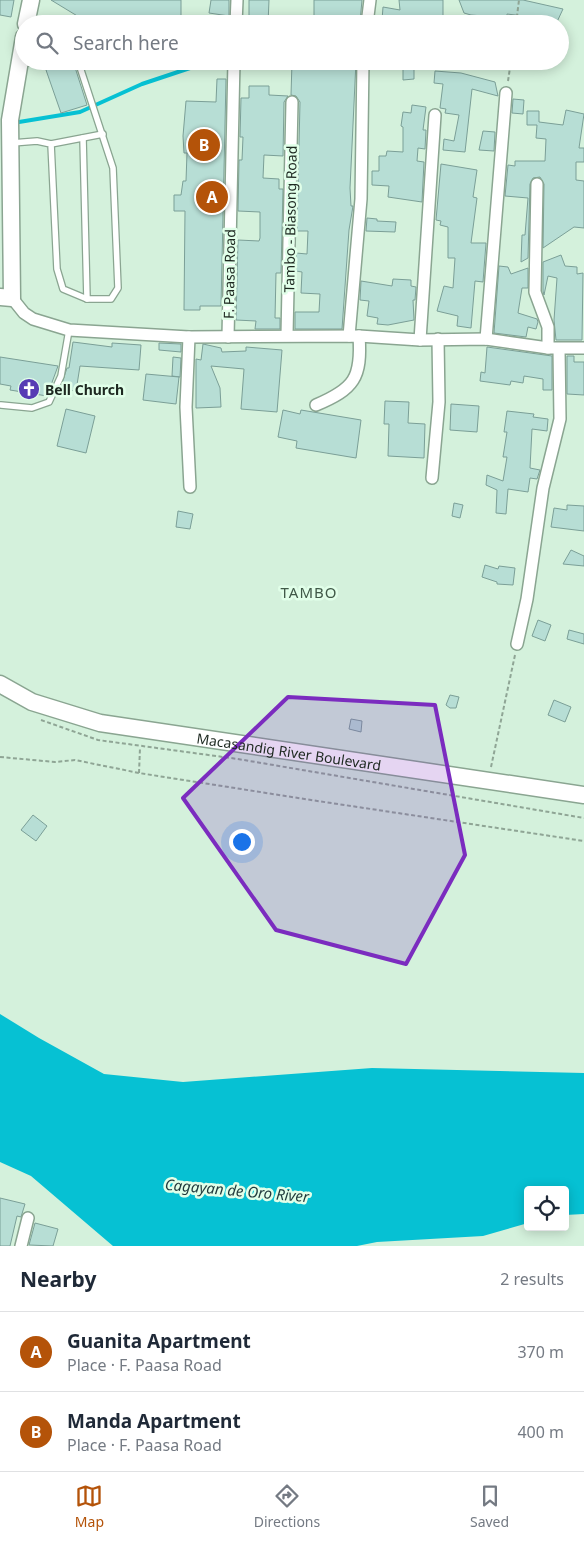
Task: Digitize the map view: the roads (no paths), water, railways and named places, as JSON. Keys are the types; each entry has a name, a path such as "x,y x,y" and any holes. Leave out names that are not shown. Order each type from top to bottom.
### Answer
{"street":[{"path":"28,15 31,0"},
{"path":"236,15 237,0"},
{"path":"368,15 370,0"},
{"path":"16,70 6,103 10,143 6,298 33,319 69,330 189,337 287,335 354,336 420,340 486,339 554,348 584,348"},
{"name":"F. Paasa Road","path":"228,337 234,70"},
{"path":"316,405 344,392 351,384 360,355 354,336 361,199 363,70"},
{"path":"486,339 506,93"},
{"name":"Tambo - Biasong Road","path":"287,335 292,102"},
{"path":"420,340 436,116"},
{"path":"517,644 527,599 543,488 560,419 554,348 535,290 537,184"},
{"path":"189,337 186,407 190,487"},
{"path":"432,478 439,402 438,339"},
{"name":"Macasandig River Boulevard","path":"0,684 32,702 100,723 584,795"},
{"path":"21,1246 28,1218"}],"lane":[{"path":"51,144 57,269 60,285 66,292 87,299 111,299 118,288 113,168 94,102 82,70"},
{"path":"10,143 37,141 51,144 103,134"},
{"path":"83,138 87,299"},
{"path":"1,405 32,408 49,402 61,376 69,330"}],"water":[{"name":"Cagayan de Oro River","path":"0,1014 104,1074 183,1082 372,1068 584,1073 584,1214 569,1215 569,1186 524,1186 524,1224 483,1236 377,1242 357,1246 113,1246 31,1176 0,1162"}],"waterway":[{"path":"19,122 80,112 142,84 184,70"}],"place":[{"name":"Manda Apartment","path":"204,145"},
{"name":"Guanita Apartment","path":"212,197"},
{"name":"Bell Church","path":"29,389"}],"district":[{"name":"TAMBO","path":"309,592"}]}
